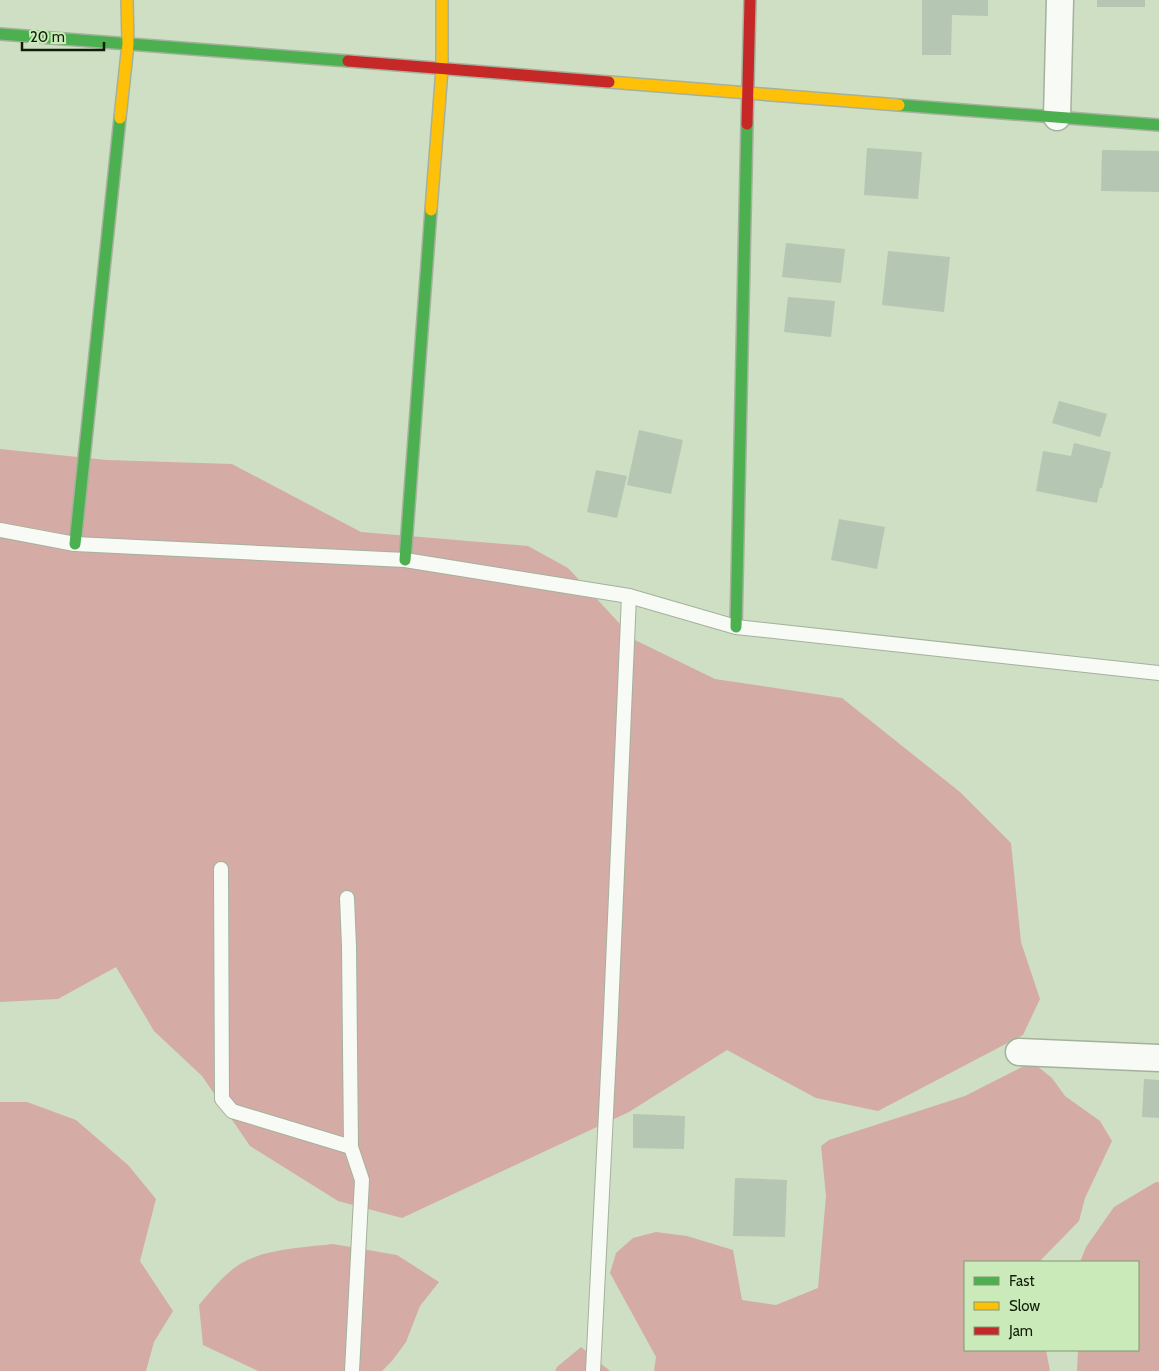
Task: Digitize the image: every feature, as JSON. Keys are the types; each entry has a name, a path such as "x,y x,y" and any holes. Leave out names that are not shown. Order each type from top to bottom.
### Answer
{"street":[{"path":"75,544 128,44 127,0"},
{"path":"405,560 442,69 442,0"},
{"path":"736,627 750,0"},
{"path":"1057,117 1060,0"},
{"path":"0,34 1159,125"},
{"path":"1020,1052 1159,1058"}],"lane":[{"path":"0,530 75,544 405,560 629,596 736,627 1159,673"},
{"path":"594,1371 629,596"},
{"path":"221,869 222,1099 232,1111 351,1147"},
{"path":"347,898 351,1147 362,1180 352,1371"}],"shaded area":[{"path":"0,449 107,460 232,464 361,532 528,546 568,568 635,640 715,679 842,698 960,792 1011,843 1021,942 1040,999 1023,1035 878,1111 816,1098 727,1050 629,1112 402,1218 338,1201 250,1146 202,1076 154,1031 116,967 58,999 0,1002"},
{"path":"1032,1062 1052,1078 1065,1096 1100,1121 1112,1141 1085,1198 1079,1221 1040,1261 964,1261 964,1351 1046,1351 1050,1371 654,1371 656,1357 610,1273 616,1253 633,1238 656,1232 687,1236 733,1250 742,1300 776,1305 818,1288 826,1196 821,1146 829,1140 965,1096"},
{"path":"0,1102 27,1102 76,1120 128,1165 156,1199 140,1261 173,1311 154,1342 146,1371 0,1371"},
{"path":"1159,1182 1159,1371 1077,1371 1078,1351 1139,1351 1139,1261 1080,1261 1086,1247 1114,1207"},
{"path":"333,1244 397,1255 439,1282 420,1306 406,1342 382,1371 258,1371 203,1345 199,1305 234,1268 249,1259 272,1252"},
{"path":"581,1347 610,1371 555,1371 557,1367"}],"building":[{"path":"922,0 988,0 988,16 952,15 951,55 922,55"},
{"path":"1097,0 1145,0 1145,7 1097,7"},
{"path":"867,148 922,152 918,199 864,195"},
{"path":"1102,150 1159,151 1159,192 1101,191"},
{"path":"786,243 845,249 841,283 782,277"},
{"path":"888,251 950,257 944,312 882,305"},
{"path":"788,297 835,301 831,337 784,332"},
{"path":"1059,401 1107,414 1100,437 1052,423"},
{"path":"639,430 683,440 671,494 627,485"},
{"path":"1074,443 1111,452 1097,503 1036,491 1043,451 1071,456"},
{"path":"596,470 627,476 617,518 587,512"},
{"path":"839,519 885,527 877,569 831,560"},
{"path":"1144,1079 1159,1080 1159,1118 1142,1117"},
{"path":"633,1114 685,1116 684,1149 633,1148"},
{"path":"735,1178 787,1180 785,1237 733,1236"}],"traffic: fast":[{"path":"0,34 348,61"},
{"path":"899,105 1159,125"},
{"path":"75,544 120,118"},
{"path":"736,627 747,124"},
{"path":"405,560 431,210"}],"traffic: slow":[{"path":"120,118 128,44 127,0"},
{"path":"431,210 442,69 442,0"},
{"path":"609,82 899,105"}],"traffic: jam":[{"path":"747,124 750,0"},
{"path":"348,61 609,82"}]}
